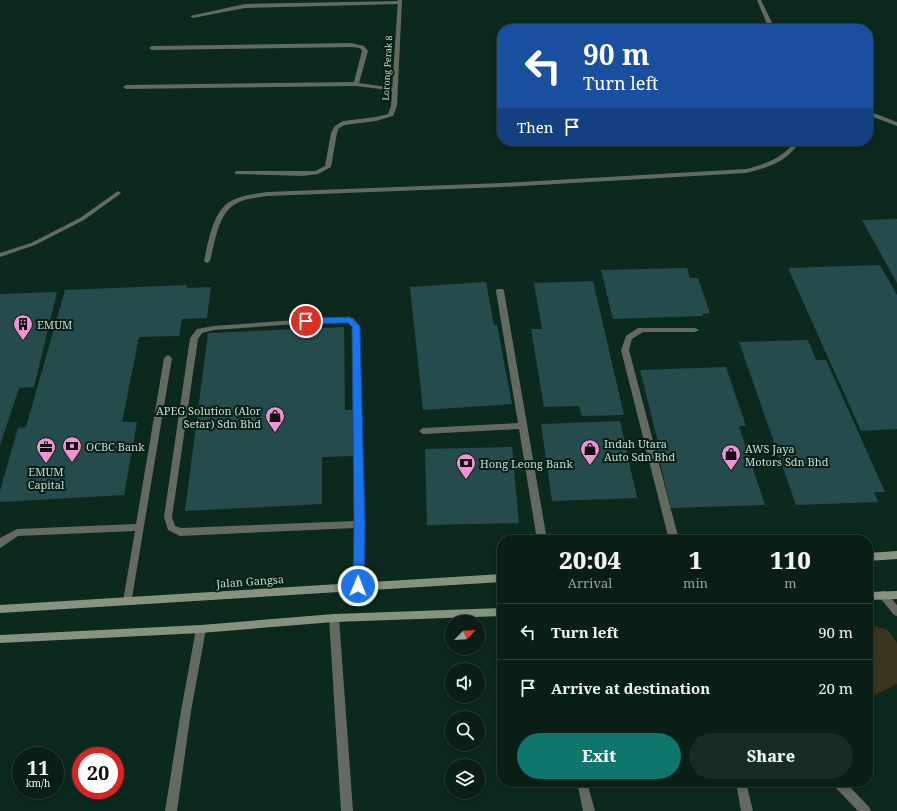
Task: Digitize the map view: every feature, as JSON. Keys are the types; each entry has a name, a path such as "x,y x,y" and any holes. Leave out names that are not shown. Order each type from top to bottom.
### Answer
{"main road":[{"path":"873,557 897,555"},
{"name":"Jalan Gangsa","path":"0,608 497,578"},
{"path":"873,596 897,595"},
{"path":"0,639 202,629 334,618 497,612"}],"street":[{"path":"759,0 770,24"},
{"path":"193,16 245,6 400,2"},
{"name":"Lorong Perak 8","path":"237,173 316,173 328,168 334,133 337,127 343,123 376,119 390,114 394,106 400,2"},
{"path":"152,48 351,44 362,47 364,51 356,84"},
{"path":"126,87 356,84 394,90"},
{"path":"873,115 897,124"},
{"path":"207,261 220,217 230,204 246,198 267,194 502,185 746,170 775,163 791,152 795,146"},
{"path":"0,255 33,244 82,219 118,193"},
{"path":"500,291 541,535"},
{"path":"358,586 360,524 356,326 350,320 337,319 214,328 200,331 194,338 168,517 171,528 180,532 360,524"},
{"path":"673,535 625,350 629,338 641,330 695,330"},
{"path":"128,601 168,358"},
{"path":"423,431 523,426"},
{"path":"0,544 17,533 140,527"},
{"path":"883,595 897,612"},
{"path":"334,618 347,811"},
{"path":"171,811 186,711 202,629"},
{"path":"583,787 590,811"},
{"path":"742,787 747,811"},
{"path":"843,787 865,811"}],"shaded area":[{"path":"873,626 888,630 897,643 897,684 873,696"}],"building":[{"path":"897,219 897,283 862,220"},
{"path":"880,265 897,295 897,429 861,431 788,268"},
{"path":"687,268 690,278 698,278 710,313 702,314 703,316 613,319 601,270"},
{"path":"593,281 624,415 582,416 579,406 544,407 531,329 542,329 534,283"},
{"path":"486,282 494,325 497,325 512,404 423,410 410,287"},
{"path":"187,285 187,288 211,287 207,318 182,319 179,336 139,337 122,422 137,422 124,495 0,502 0,491 18,428 26,427 65,290"},
{"name":"EMUM","path":"57,292 34,387 19,388 0,445 0,294"},
{"name":"APEG Solution (Alor Setar) Sdn Bhd","path":"344,327 345,410 354,410 355,456 322,457 322,504 185,511 208,333"},
{"path":"808,340 816,360 826,360 885,492 874,492 878,502 796,505 739,342"},
{"path":"726,367 746,426 739,426 765,505 671,508 656,446 659,446 640,370"},
{"path":"620,421 637,498 552,501 541,424"},
{"path":"512,447 519,523 427,525 425,449"}],"place":[{"name":"EMUM","path":"23,341"},
{"name":"APEG Solution (Alor Setar) Sdn Bhd","path":"275,433"},
{"name":"OCBC Bank","path":"72,463"},
{"name":"EMUM Capital","path":"46,464"},
{"name":"Indah Utara Auto Sdn Bhd","path":"590,466"},
{"name":"AWS Jaya Motors Sdn Bhd","path":"731,471"},
{"name":"Hong Leong Bank","path":"466,480"}],"route":[{"path":"306,321 337,319 350,320 356,326 360,524 358,586"}]}
